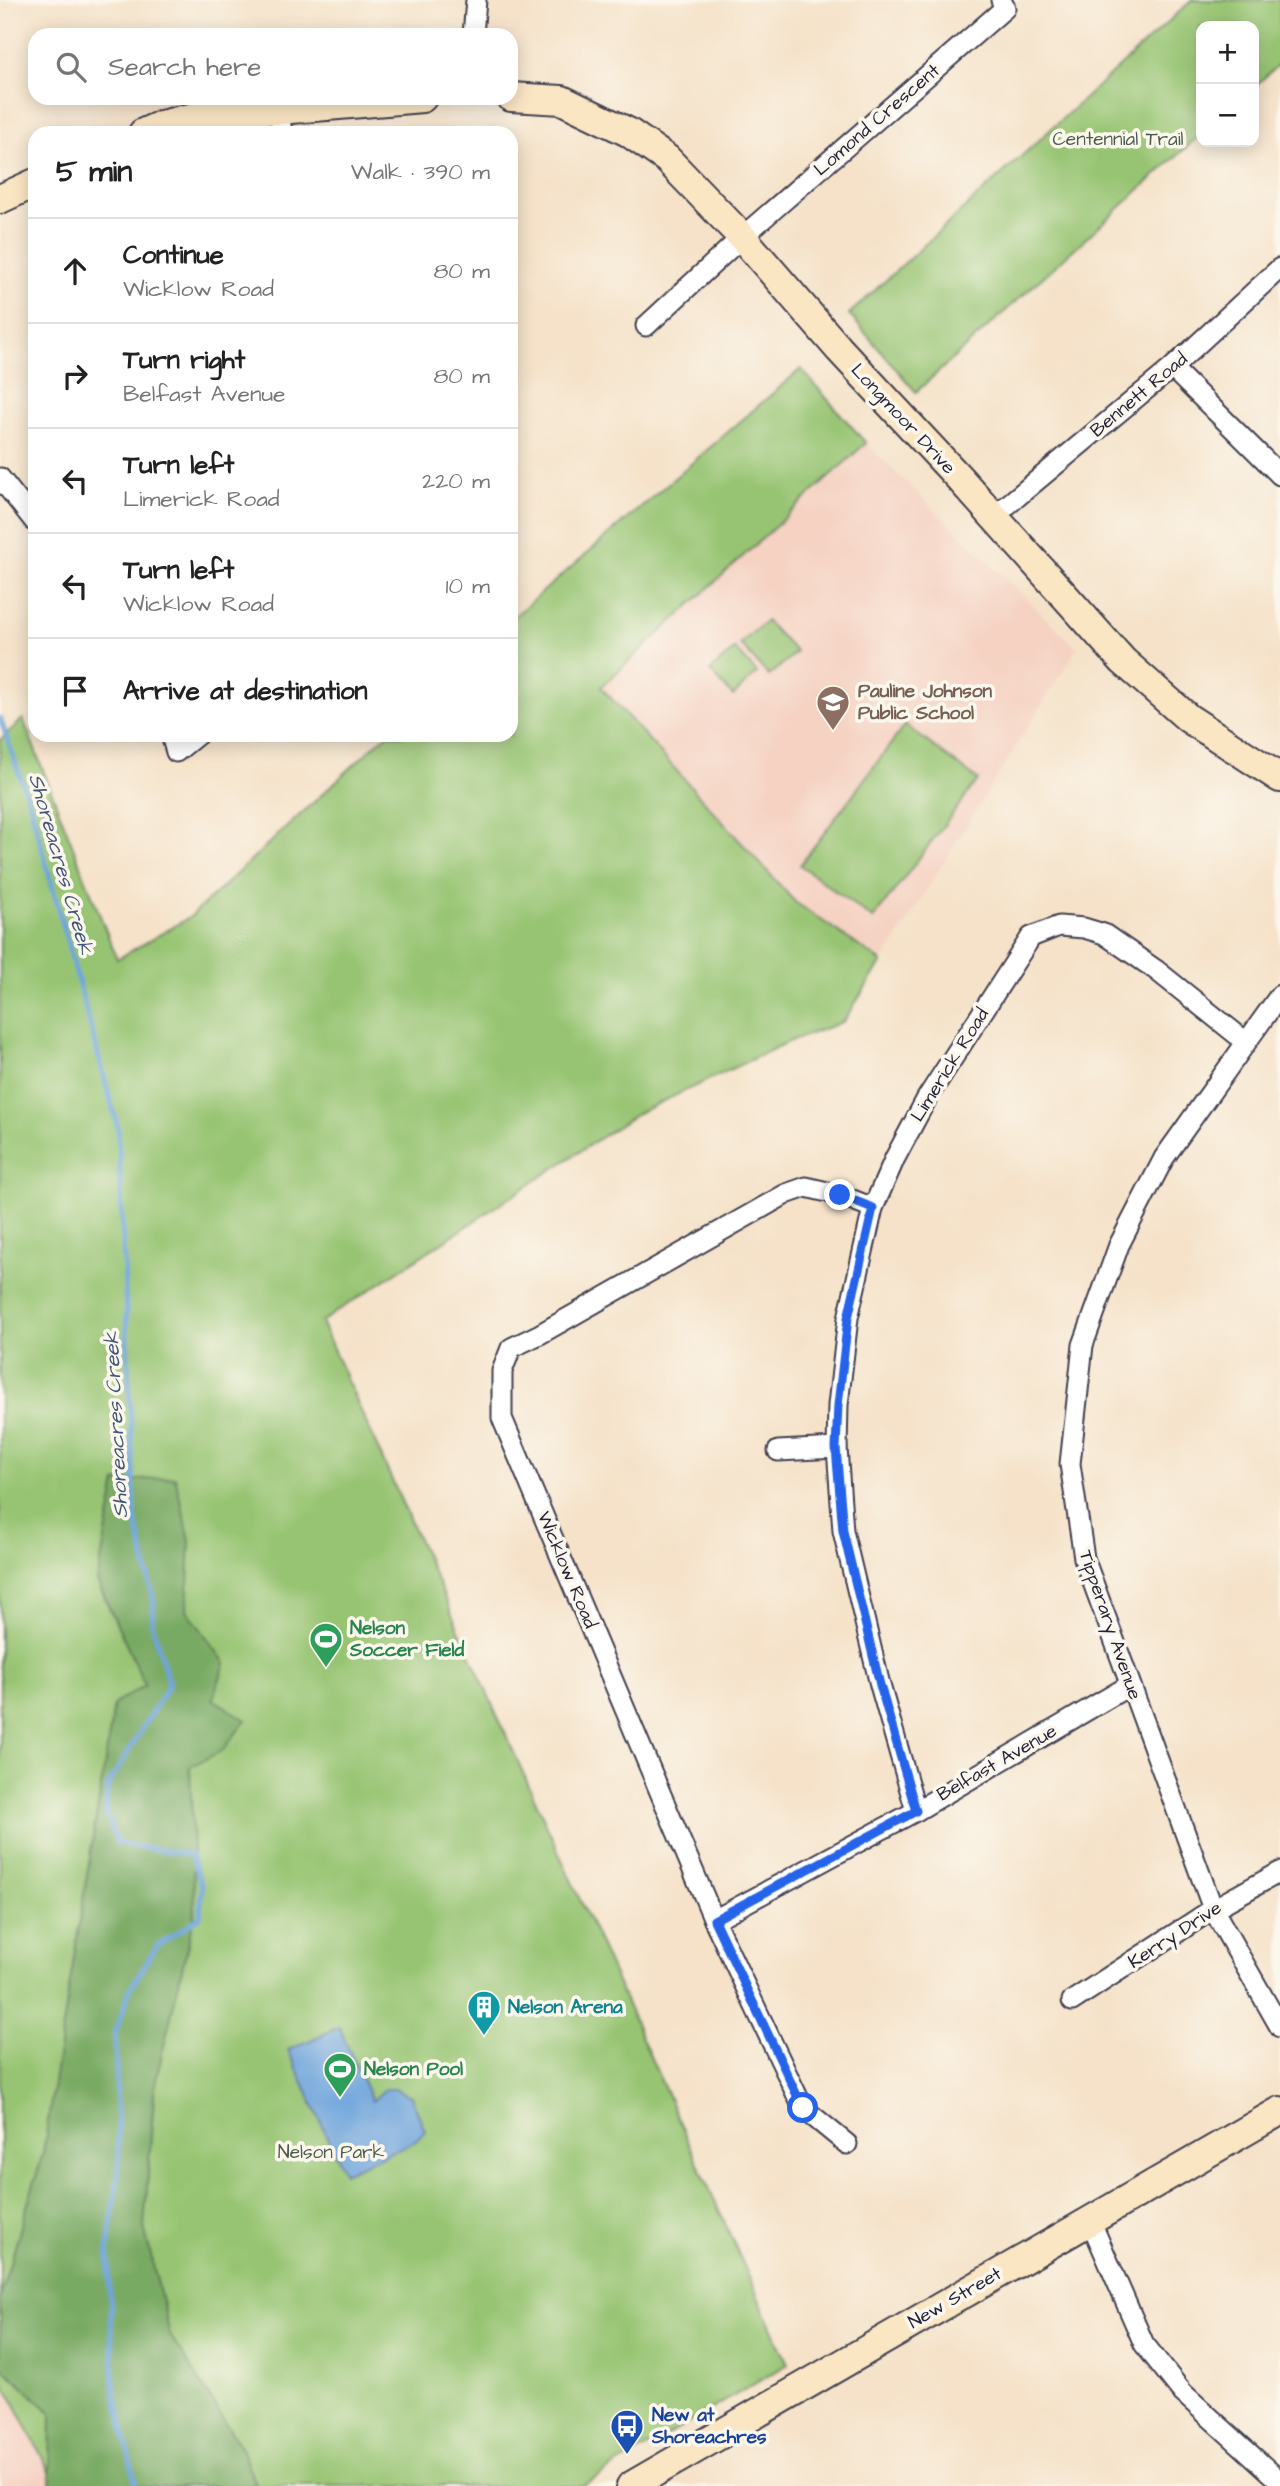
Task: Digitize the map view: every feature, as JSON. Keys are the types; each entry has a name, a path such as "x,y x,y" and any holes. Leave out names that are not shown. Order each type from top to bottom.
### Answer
{"street":[{"path":"473,28 476,0"},
{"name":"Lomond Crescent","path":"742,237 1005,8 1002,0"},
{"name":"Longmoor Drive","path":"518,97 562,100 628,132 667,159 742,237 839,349 1123,661 1188,718 1280,778"},
{"path":"159,126 218,111 281,121 379,105"},
{"path":"0,199 28,186"},
{"path":"646,326 742,237"},
{"name":"Bennett Road","path":"993,517 1172,368 1280,268"},
{"path":"1172,368 1280,475"},
{"path":"0,478 28,509"},
{"path":"173,742 176,752 188,742"},
{"name":"Limerick Road","path":"916,1811 880,1685 843,1531 836,1448 848,1318 873,1208 895,1158 927,1098 1031,937 1059,926 1084,928 1104,934 1156,970 1246,1042"},
{"name":"Tipperary Avenue","path":"1280,995 1164,1158 1119,1245 1083,1345 1070,1464 1084,1558 1213,1909 1280,2027"},
{"name":"Wicklow Road","path":"847,2144 803,2108 714,1920 502,1418 502,1371 511,1348 786,1194 806,1187 840,1195 873,1208"},
{"path":"778,1451 836,1448"},
{"name":"Belfast Avenue","path":"714,1920 916,1811 1130,1685"},
{"name":"Kerry Drive","path":"1072,2001 1213,1909 1280,1872"},
{"name":"New Street","path":"631,2486 1280,2111"},
{"path":"1090,2220 1144,2344 1183,2393 1279,2478"}],"shaded area":[{"name":"Pauline Johnson Public School","path":"866,443 1077,648 882,962 795,902 601,687"},
{"path":"0,2375 57,2486 0,2486"}],"green space":[{"name":"Centennial Trail","path":"1192,0 1280,0 1280,63 1259,82 1259,21 1196,21 1196,139 916,392 849,314"},
{"name":"Nelson Park","path":"801,369 866,443 601,687 795,902 882,962 843,1022 788,1042 638,1113 321,1322 788,2364 582,2486 57,2486 0,2375 0,740 23,719 28,732 28,742 32,742 117,959 190,917 378,742 518,742 518,613"},
{"path":"766,621 796,652 769,676 740,644"},
{"path":"735,649 757,673 733,696 710,671"},
{"path":"905,725 978,780 873,919 800,865"},
{"path":"175,1477 190,1540 187,1610 225,1663 213,1699 246,1720 223,1750 190,1767 195,1914 155,2084 144,2227 170,2335 240,2446 256,2486 50,2486 51,2413 0,2365 0,2297 43,2153 114,1704 145,1685 97,1581 116,1482"}],"water":[{"name":"Nelson Pool","path":"339,2027 372,2101 385,2089 395,2089 411,2096 425,2131 416,2141 344,2173 288,2050"}],"waterway":[{"name":"Shoreacres Creek","path":"0,718 31,808 118,1128 135,1517 154,1602 152,1623 169,1684 107,1787 106,1813 117,1843 191,1855 202,1886 200,1917 157,1946 130,1989 115,2034 119,2170 108,2247 114,2388 136,2486"}],"place":[{"name":"Pauline Johnson Public School","path":"833,732"},
{"name":"Nelson Soccer Field","path":"326,1669"},
{"name":"Nelson Arena","path":"484,2037"},
{"name":"Nelson Pool","path":"340,2099"},
{"name":"New at Shoreachres","path":"627,2456"}],"route":[{"path":"803,2108 714,1920 916,1811 880,1685 843,1531 836,1448 838,1405 848,1318 873,1208 840,1195"}]}
